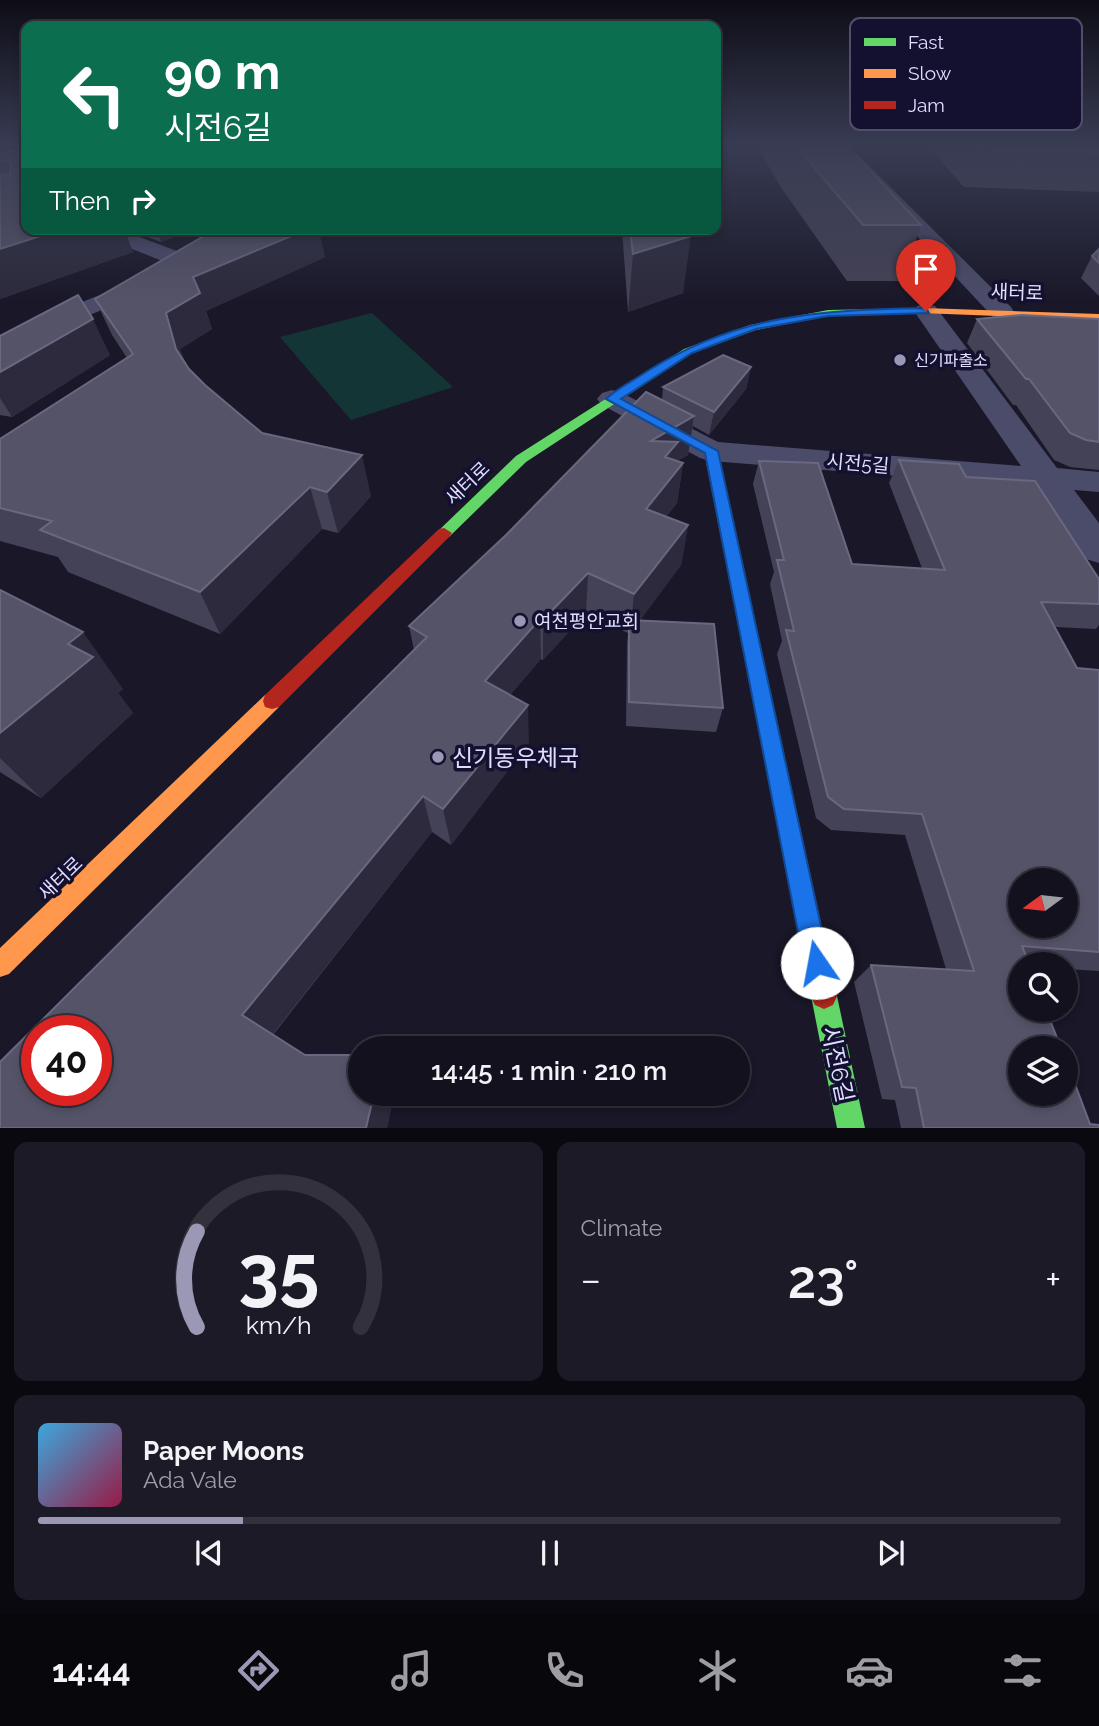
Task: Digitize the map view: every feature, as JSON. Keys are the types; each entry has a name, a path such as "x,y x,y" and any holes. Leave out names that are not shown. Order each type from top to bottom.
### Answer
{"street":[{"path":"889,197 1002,312"},
{"path":"115,235 193,265"},
{"path":"0,344 218,254"},
{"path":"926,311 1099,550"},
{"name":"새터로","path":"0,965 521,459 688,351 754,327 828,313 1002,312 1099,317"},
{"path":"612,399 711,451"},
{"name":"시전5길","path":"711,451 1099,482"},
{"name":"시전6길","path":"711,451 851,1128"}],"green space":[{"path":"372,313 453,387 351,420 280,337"}],"building":[{"path":"0,197 21,197 21,235 43,235 0,249"},
{"path":"839,197 895,197 921,225 863,225"},
{"path":"206,235 294,235 193,277 200,293 166,313 176,349 189,369 205,385 262,433 362,455 327,492 310,487 200,592 40,530 52,521 0,508 0,439 133,354 95,299"},
{"path":"631,235 691,235 691,236 633,254"},
{"path":"1099,249 1099,263 1092,256"},
{"path":"78,295 93,319 0,372 0,336"},
{"path":"1022,315 1099,319 1099,442 1070,433 1029,379 1026,379 977,319"},
{"path":"723,355 751,367 714,412 663,387"},
{"path":"646,392 694,416 651,441 678,442 665,457 683,463 646,509 688,525 634,594 588,573 543,620 540,619 485,681 528,705 443,809 423,796 242,1015 305,1055 348,1055 348,1106 371,1106 366,1128 0,1128 0,1062 21,1041 21,1106 112,1106 112,1015 47,1015 427,637 409,626 506,535"},
{"path":"899,460 959,464 966,477 1035,481 1099,579 1099,604 1041,602 1077,668 1099,670 1099,952 1022,946 1024,952 1008,952 1008,1022 1051,1022 1056,1036 1008,1036 1008,1106 1078,1106 1078,1092 1090,1124 1099,1125 1099,1128 924,1128 916,1088 902,1087 871,965 974,971 922,814 844,809 828,797 786,630 794,631 777,560 784,560 759,461 818,463 852,564 945,570"},
{"path":"0,590 83,632 68,644 93,657 0,733"},
{"path":"629,620 714,624 723,708 629,702"}],"traffic: fast":[{"path":"444,533 521,459 688,351 754,327 828,313 924,311"},
{"path":"824,996 851,1128"}],"traffic: slow":[{"path":"924,311 1099,317"},
{"path":"711,451 792,841"},
{"path":"0,965 272,701"}],"traffic: jam":[{"path":"272,701 444,533"},
{"path":"792,841 824,996"}],"place":[{"name":"신기파출소","path":"900,360"},
{"name":"여천평안교회","path":"520,621"},
{"name":"신기동우체국","path":"438,757"}],"route":[{"path":"817,963 711,451 612,399 705,342 754,327 828,313 926,311"}]}
